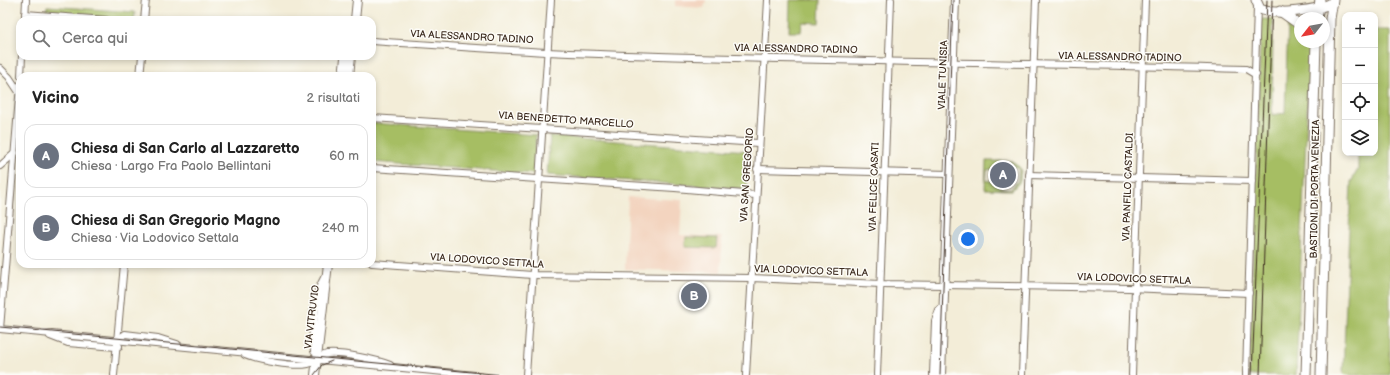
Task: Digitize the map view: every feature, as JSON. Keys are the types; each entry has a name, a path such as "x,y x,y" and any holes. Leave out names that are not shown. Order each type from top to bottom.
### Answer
{"main road":[{"path":"1257,3 1264,11 1280,11 1318,9 1332,2"},
{"name":"BASTIONI DI PORTA VENEZIA","path":"1321,375 1330,19 1332,2"},
{"path":"1280,11 1294,21"},
{"name":"BASTIONI DI PORTA VENEZIA","path":"1306,375 1316,48"}],"street":[{"path":"25,16 26,0"},
{"path":"144,16 146,0"},
{"path":"355,16 357,0"},
{"path":"526,375 551,0"},
{"name":"VIA SAN GREGORIO","path":"746,375 758,143 768,0"},
{"name":"VIA FELICE CASATI","path":"877,375 890,0"},
{"name":"VIALE TUNISIA","path":"945,284 955,0"},
{"path":"1022,375 1036,0"},
{"name":"VIA PANFILO CASTALDI","path":"1132,375 1145,0"},
{"path":"1246,375 1257,3"},
{"name":"VIA ALESSANDRO TADINO","path":"376,41 547,52 954,62 1033,66 1246,69 1256,75"},
{"path":"21,72 22,60"},
{"path":"140,72 142,60"},
{"path":"343,72 345,60"},
{"path":"349,72 351,60"},
{"path":"0,68 10,77 16,86"},
{"name":"VIA BENEDETTO MARCELLO","path":"376,118 758,143"},
{"path":"16,150 0,329 45,334 68,343 116,344 125,342 476,375"},
{"path":"0,166 15,154"},
{"path":"376,168 676,188 755,195"},
{"path":"757,169 949,174"},
{"path":"1030,175 1252,181"},
{"name":"VIA LODOVICO SETTALA","path":"376,263 532,275 751,278 881,284 1134,288 1248,293"},
{"path":"114,375 124,268"},
{"name":"VIA VITRUVIO","path":"316,375 328,268"},
{"path":"941,375 943,302 945,284"},
{"path":"934,375 936,321 943,302"},
{"path":"116,344 125,334 162,339 184,347"},
{"name":"VIA VITRUVIO","path":"317,360 320,375"}],"shaded area":[{"path":"675,0 706,0 704,8 675,6"},
{"path":"628,197 682,200 680,235 722,237 721,272 625,269"}],"green space":[{"path":"790,0 820,0 819,23 802,22 801,32 789,32"},
{"path":"47,6 135,12 134,16 79,16 52,14 46,11"},
{"path":"1261,19 1273,19 1272,115 1285,113 1288,21 1294,24 1294,48 1310,48 1296,375 1249,375"},
{"path":"1378,30 1390,30 1390,375 1345,375 1343,373 1351,182 1358,169 1358,156 1378,156"},
{"path":"376,123 536,135 534,174 376,162"},
{"path":"550,136 748,151 746,189 547,175"},
{"path":"986,161 1013,161 1021,169 1020,182 1012,190 985,189","holes":["1001,162 1012,163 1019,170 1018,181 1011,189 1000,188 994,182 986,180 987,170 994,169"]},
{"path":"686,237 717,238 716,248 685,247"}],"tram line":[{"path":"940,375 953,0"},
{"path":"1252,375 1267,0"},
{"path":"1260,375 1272,0"},
{"path":"0,327 503,375"},
{"path":"314,375 322,365 332,361"}],"place":[{"name":"Chiesa di San Carlo al Lazzaretto","path":"1003,175"},
{"name":"Chiesa di San Gregorio Magno","path":"694,296"}]}
